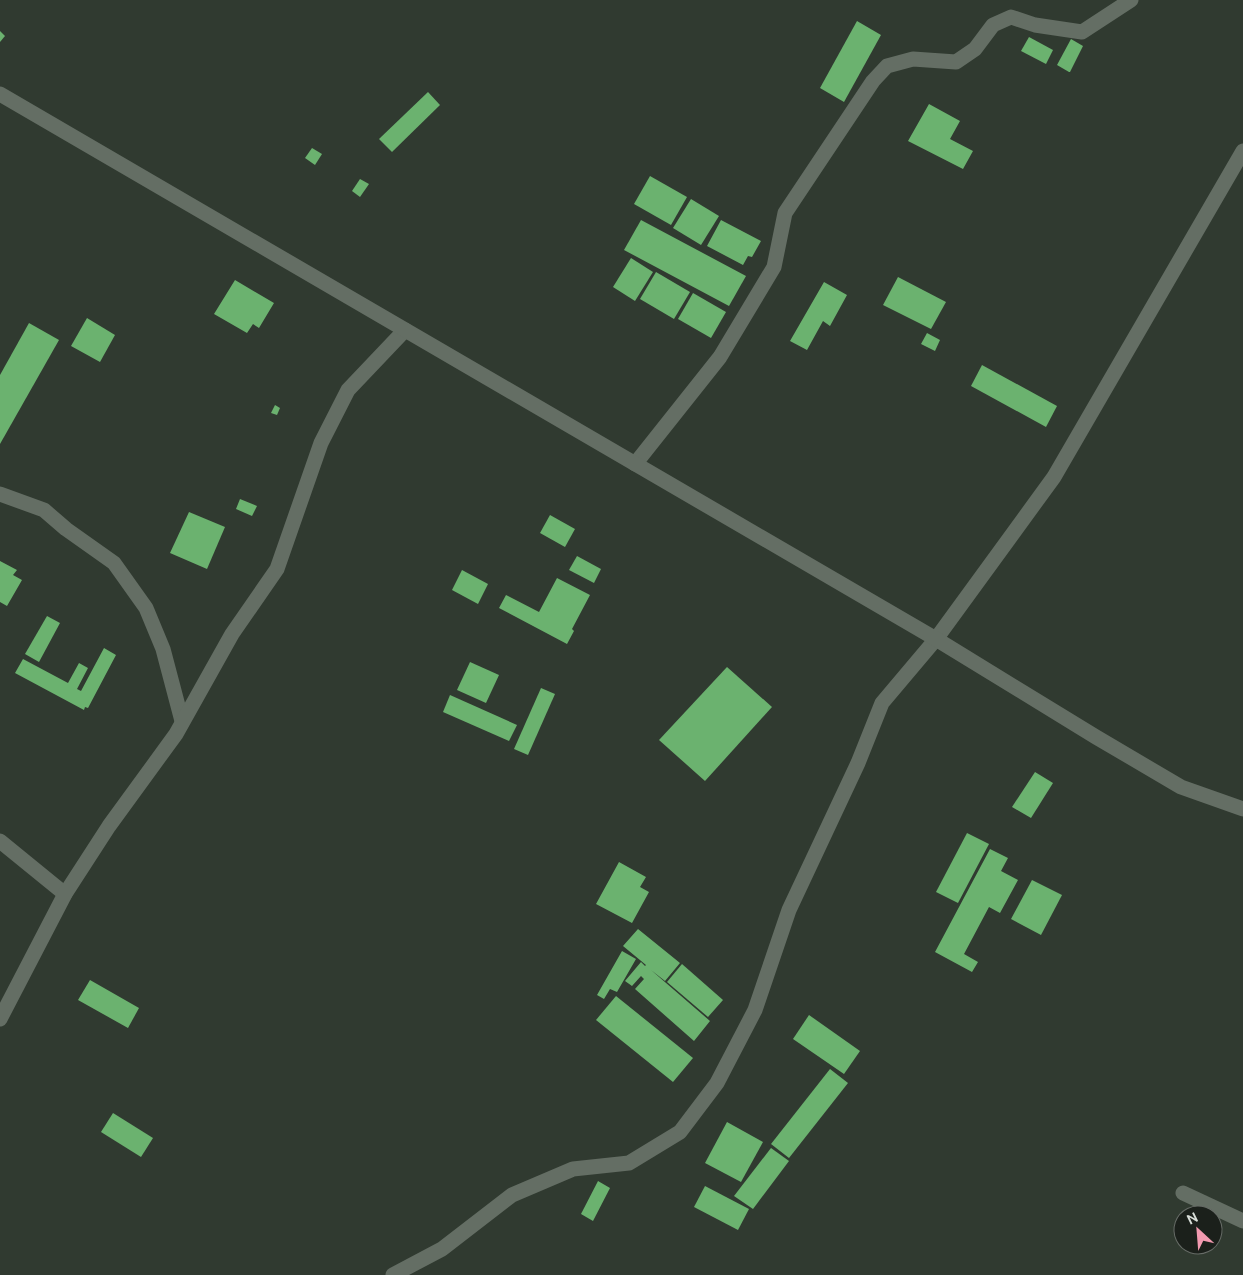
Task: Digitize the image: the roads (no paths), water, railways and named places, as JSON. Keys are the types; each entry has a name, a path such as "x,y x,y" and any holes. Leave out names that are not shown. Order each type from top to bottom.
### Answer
{"street":[{"path":"635,464 720,357 774,267 786,213 873,81 888,66 913,59 956,62 975,49 994,25 1011,17 1035,25 1082,32 1131,0"},
{"path":"0,94 936,639 1181,787 1243,809"},
{"path":"393,1275 442,1249 512,1195 573,1169 629,1163 680,1132 717,1082 755,1010 789,910 858,763 882,703 936,639 1054,477 1243,151"},
{"path":"0,1019 66,894 109,826 165,749 232,634 277,569 321,443 348,390 406,330"},
{"path":"0,494 44,510 66,529 114,563 146,608 163,649 182,721"},
{"path":"0,842 66,894"},
{"path":"1183,1193 1243,1221"}]}
